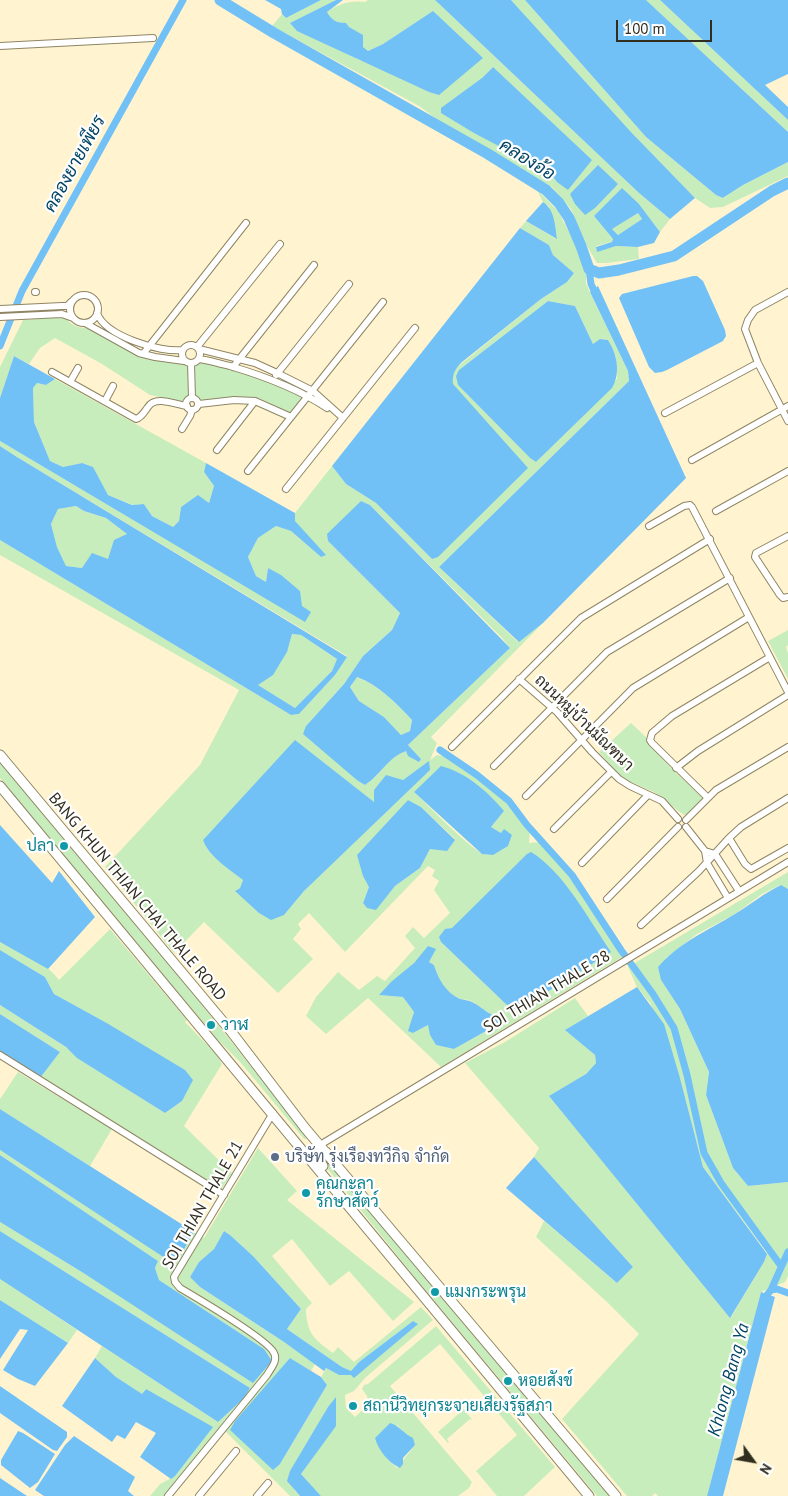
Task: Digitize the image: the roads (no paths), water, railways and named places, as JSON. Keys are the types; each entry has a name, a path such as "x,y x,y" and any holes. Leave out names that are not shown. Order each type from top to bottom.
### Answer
{"main road":[{"name":"BANG KHUN THIAN CHAI THALE ROAD","path":"0,755 224,1023 307,1130 616,1496"},
{"path":"0,786 589,1496"},
{"path":"215,1044 236,1061 305,1143 310,1140 307,1130"},
{"path":"323,1148 316,1152 316,1157 364,1216 409,1278"}],"street":[{"path":"0,46 153,38"},
{"path":"143,354 246,222"},
{"path":"198,348 280,244"},
{"path":"233,367 314,265"},
{"path":"272,380 349,284"},
{"path":"788,292 755,310 748,320 745,330 758,363 785,408 788,421"},
{"path":"4,308 67,306 78,296 87,295 96,303 99,319 119,334 148,346 183,350 190,345 255,363 277,373 311,393 343,418"},
{"path":"72,302 70,310 73,318"},
{"path":"248,471 383,302"},
{"path":"85,323 92,320 97,313"},
{"path":"2,317 62,314 78,322 85,323 143,354 188,362 196,362 199,359 245,370 311,393"},
{"path":"286,489 415,328"},
{"path":"198,348 199,359"},
{"path":"183,350 182,356 188,362 192,398"},
{"path":"665,413 758,363"},
{"path":"70,382 78,368"},
{"path":"52,372 136,419 140,418 151,402 156,400 196,409 198,404"},
{"path":"105,401 114,386"},
{"path":"192,398 197,400 198,404"},
{"path":"182,429 190,416 190,408 187,402 192,398"},
{"path":"198,404 234,400 255,401 291,417"},
{"path":"217,450 255,401"},
{"path":"692,460 785,408"},
{"path":"716,511 788,471"},
{"path":"649,526 684,506 690,505 692,507 788,693 698,750 676,768"},
{"path":"788,536 756,553 755,556 783,598 788,597"},
{"path":"452,747 581,618 710,539"},
{"path":"494,766 607,652 730,578"},
{"path":"526,796 633,688 749,617"},
{"path":"708,798 652,743 650,740 652,733 672,716 770,658"},
{"name":"ถนนหมู่บ้านมัณฑนา","path":"519,679 552,708 610,772 630,786 662,802 678,819"},
{"path":"686,820 716,790 788,747"},
{"path":"554,829 610,772"},
{"path":"582,863 648,795"},
{"path":"641,925 707,863 744,824 788,798"},
{"path":"678,828 676,822 678,819 686,820"},
{"path":"686,820 688,824 686,827 705,852 707,863 728,898"},
{"path":"607,899 678,828 686,827"},
{"path":"729,838 749,869 788,848"},
{"path":"705,852 715,854 739,891"},
{"name":"SOI THIAN THALE 28","path":"323,1148 788,862"},
{"path":"0,1055 224,1195"},
{"name":"SOI THIAN THALE 21","path":"168,1496 267,1374 276,1360 275,1354 270,1348 237,1324 180,1288 175,1282 174,1277 272,1113"},
{"path":"200,1496 236,1451"},
{"path":"257,1496 268,1483"}],"water":[{"path":"265,0 321,0 286,18 282,14 281,9"},
{"path":"336,0 343,0 327,12 330,17 346,23 349,27 363,35 363,47 368,51 383,44 433,11 483,58 439,95 429,92 297,31 290,23"},
{"path":"435,0 511,0 631,132 695,198 670,219 639,193"},
{"path":"525,0 646,0 788,132 788,162 743,185 723,198 716,195 646,137"},
{"path":"660,0 788,0 788,74 765,85 788,107 788,120"},
{"path":"493,67 592,160 568,190 557,182 550,173 474,133 441,113 441,108 482,78"},
{"path":"598,165 618,184 595,208 585,215 575,204 570,194"},
{"path":"622,188 639,204 660,232 654,243 638,247 616,246 597,252 596,247 612,242 613,239 594,216","holes":["638,213 642,219 618,235 612,229"]},
{"path":"543,202 552,214 557,239 526,221"},
{"path":"520,228 549,245 553,255 574,273 567,282 541,299 462,362 454,372 453,384 528,468 438,557 432,559 376,503 346,484 332,466"},
{"path":"697,276 703,281 726,336 723,341 667,370 655,373 649,367 619,298 622,294"},
{"path":"598,286 686,478 543,623 519,642 439,567 629,381 628,371 590,292"},
{"path":"548,301 575,306 593,344 600,339 608,340 616,357 617,370 612,388 536,462 458,385 456,376 459,370"},
{"path":"14,356 55,379 46,385 37,383 33,388 34,422 50,461 63,467 82,463 93,467 108,495 132,505 144,504 152,516 173,527 179,521 181,507 198,495 209,503 214,486 204,472 206,463 295,513 295,521 326,555 321,557 291,531 276,526 258,538 248,557 256,576 266,582 268,568 281,575 300,591 302,606 311,612 305,622 0,441 0,398"},
{"path":"0,446 347,657 335,675 299,714 291,715 0,540","holes":["76,506 84,511 106,518 127,534 114,540 108,559 92,553 82,568 66,566 57,547 51,524 58,509","292,634 301,635 337,659 332,671 295,708 258,685 273,675 287,652"]},
{"path":"361,501 370,505 510,648 408,745 421,759 419,762 408,756 406,751 389,762 365,785 303,734 306,726 344,684 363,656 392,630 400,613 328,541 327,534","holes":["357,677 365,680 387,695 412,720 410,731 401,735 384,717 359,701 350,687"]},
{"path":"295,740 374,802 374,790 386,775 403,780 429,761 430,770 304,891 284,915 271,920 259,913 235,891 240,888 243,880 210,852 203,840"},
{"path":"441,766 468,778 491,797 504,811 491,827 501,833 504,829 512,835 508,846 493,855 482,854 414,792"},
{"path":"408,800 421,807 455,840 447,851 430,849 420,868 395,886 376,910 367,908 363,903 369,887 363,876 357,855"},
{"path":"0,825 52,883 59,871 95,917 48,969 0,942"},
{"path":"531,852 543,861 565,884 611,952 518,1010 510,1008 441,942 439,937 445,929 452,928"},
{"path":"781,885 788,889 788,1182 748,1186 733,1168 706,1095 709,1072 680,1009 661,980 658,967 666,958 685,944"},
{"path":"428,946 436,949 429,962 434,965 440,980 451,993 460,999 472,1002 490,1013 503,1017 495,1026 454,1049 436,1045 430,1035 428,1025 413,1033 408,1031 414,1012 403,997 379,995 414,963"},
{"path":"0,950 45,977 54,994 185,1070 193,1080 182,1101 165,1113 77,1058 66,1047 0,1005"},
{"path":"637,987 664,1024 703,1167 767,1254 730,1318 549,1096 586,1074 596,1063 595,1055 565,1030"},
{"path":"0,1014 60,1052 40,1078 0,1053"},
{"path":"0,1109 194,1232 178,1260 171,1262 0,1150"},
{"path":"0,1155 158,1261 155,1268 159,1280 264,1349 272,1361 253,1383 85,1274 0,1222"},
{"path":"534,1157 633,1267 617,1283 506,1188"},
{"path":"0,1231 250,1388 244,1398 218,1422 0,1279"},
{"path":"224,1231 253,1256 301,1309 287,1329 342,1367 351,1371 359,1362 413,1321 418,1324 354,1378 351,1375 339,1375 326,1368 324,1371 284,1342 200,1287 190,1277 199,1262 214,1249"},
{"path":"761,1292 775,1297 723,1496 707,1496"},
{"path":"0,1300 68,1343 35,1386 3,1370 28,1330 20,1329 0,1359"},
{"path":"95,1358 116,1377 142,1394 146,1389 213,1427 171,1479 140,1457 156,1433 136,1422 125,1439 117,1435 112,1442 62,1406"},
{"path":"290,1358 321,1377 327,1385 280,1464 273,1470 230,1430 235,1421"},
{"path":"0,1386 67,1432 67,1437 57,1451 0,1413"},
{"path":"336,1397 336,1426 301,1474 321,1496 300,1496 287,1481 290,1471 328,1407"},
{"path":"390,1423 413,1438 415,1445 403,1458 403,1464 400,1468 384,1456 375,1438"},
{"path":"18,1431 55,1454 38,1482 30,1488 1,1465 1,1460"},
{"path":"74,1436 135,1477 128,1491 134,1496 44,1496 35,1490 65,1445"},
{"path":"0,1478 27,1496 0,1496"}],"waterway":[{"name":"คลองยายเพียร","path":"0,346 22,291 183,0"},
{"name":"คลองอ้อ","path":"220,0 274,33 488,154 546,190 559,203 569,218 589,269 599,273 674,256 772,191 788,183"},
{"path":"589,269 591,284 597,297"},
{"path":"440,750 477,775 509,801 527,825 572,875 621,950 653,994 674,1028 687,1075 704,1153 721,1183 781,1266"},
{"path":"771,1290 788,1252"},
{"name":"Khlong Bang Ya","path":"765,1302 771,1290 777,1289 788,1293"}],"place":[{"name":"ปลา","path":"64,846"},
{"name":"วาฬ","path":"211,1025"},
{"name":"บริษัท รุ่งเรืองทวีกิจ จำกัด","path":"275,1157"},
{"name":"คุณกะลา รักษาสัตว์","path":"306,1193"},
{"name":"แมงกระพรุน","path":"435,1292"},
{"name":"หอยสังข์","path":"508,1381"},
{"name":"สถานีวิทยุกระจายเสียงรัฐสภา","path":"353,1406"}]}
